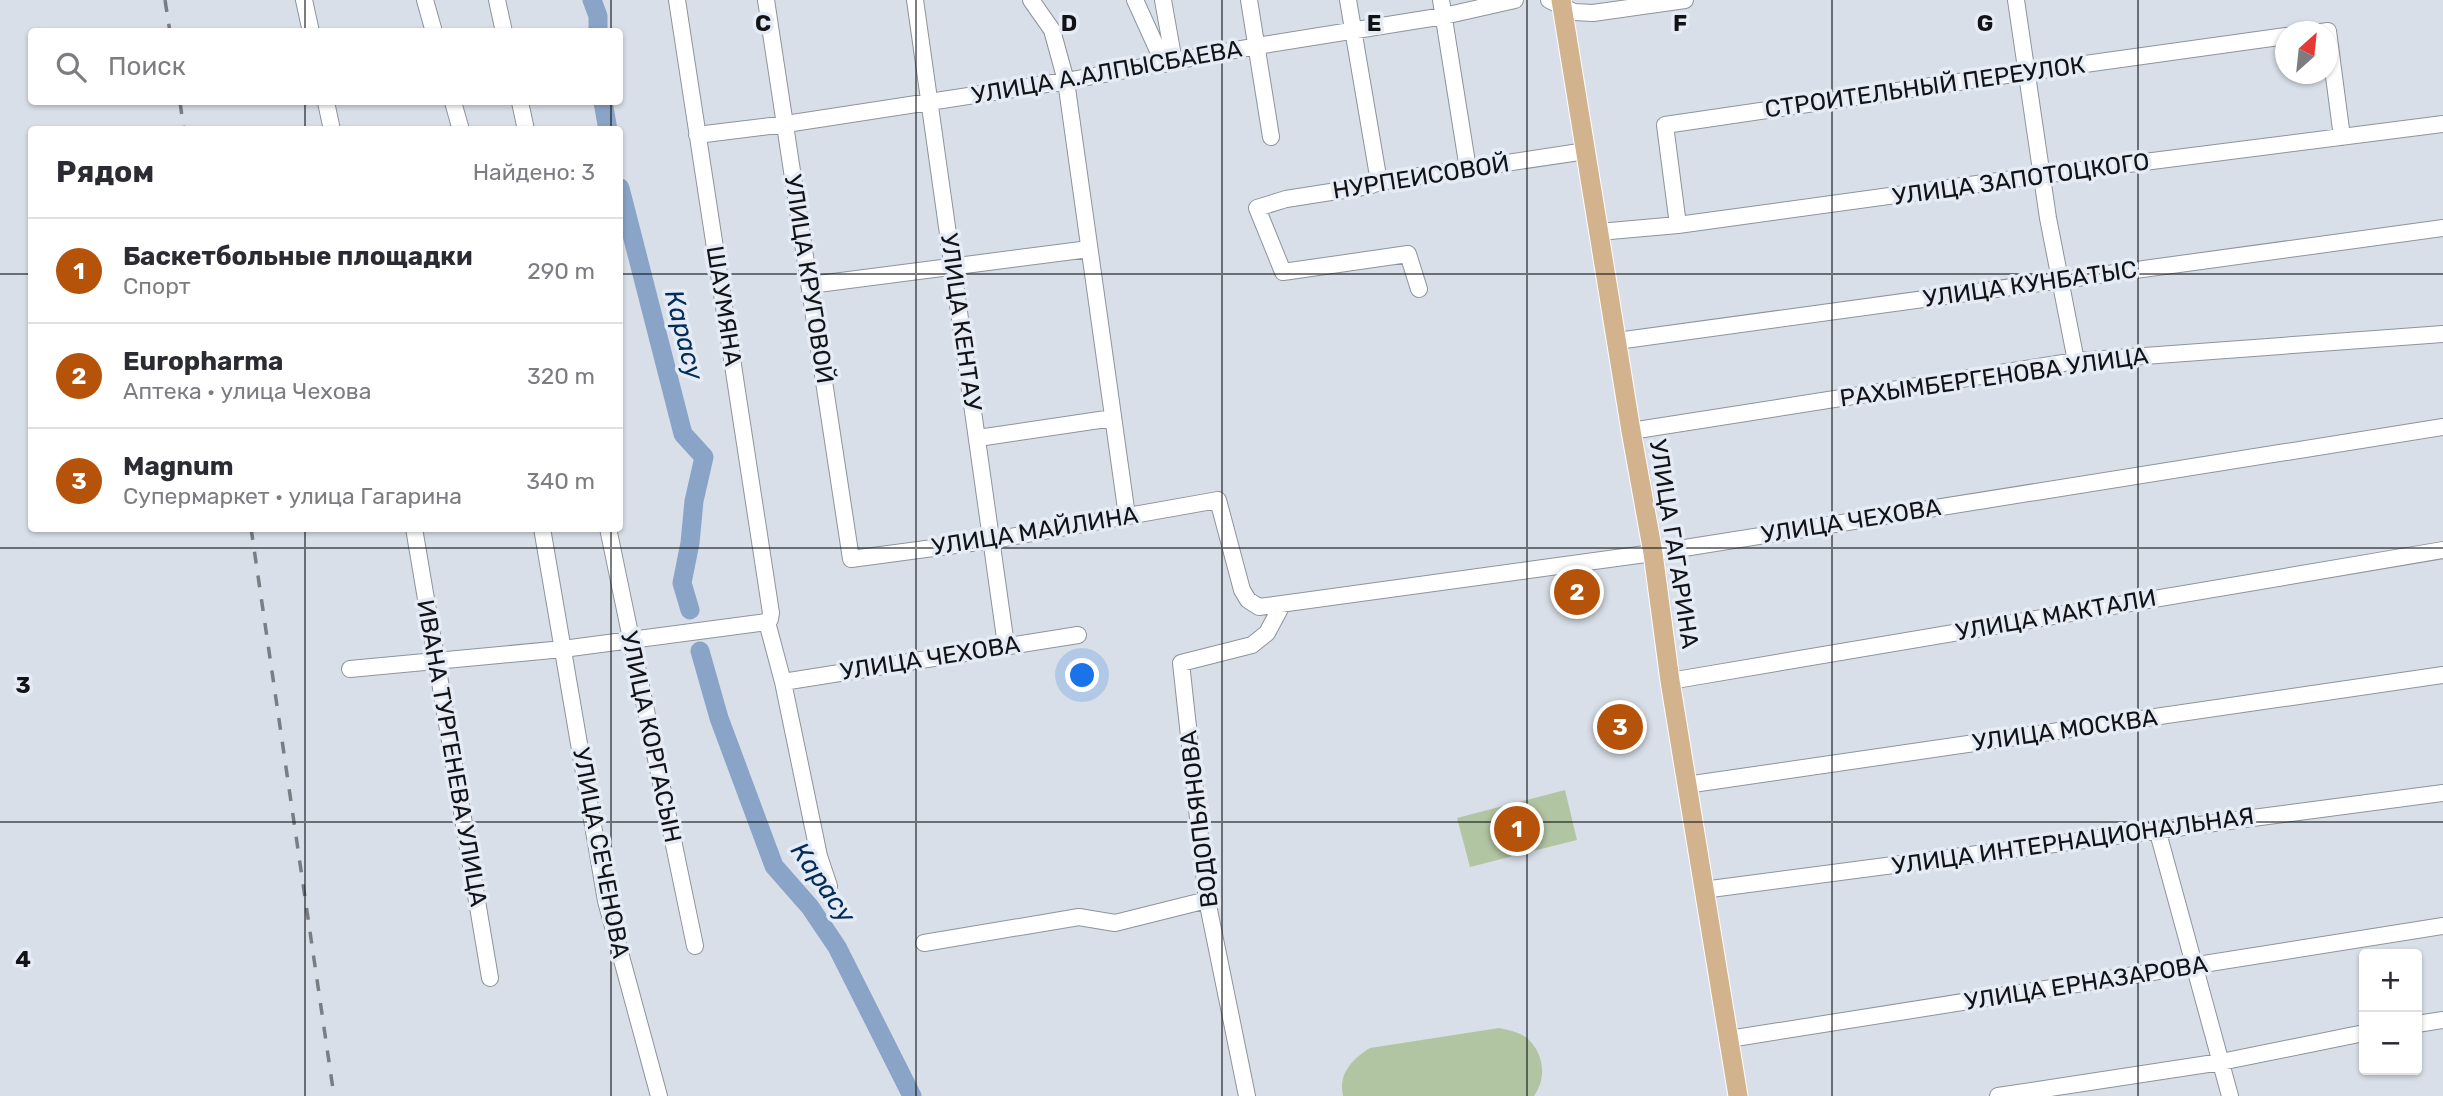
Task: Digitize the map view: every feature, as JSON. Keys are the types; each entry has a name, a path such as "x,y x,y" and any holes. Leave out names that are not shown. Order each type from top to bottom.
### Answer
{"main road":[{"name":"УЛИЦА ГАГАРИНА","path":"1558,2 1586,151 1653,553 1686,785 1738,1096"}],"street":[{"path":"304,0 310,28"},
{"path":"425,0 433,28"},
{"path":"497,0 503,28"},
{"name":"ШАУМЯНА","path":"677,0 769,618 820,856 829,886"},
{"name":"УЛИЦА КРУГОВОЙ","path":"766,0 851,559"},
{"name":"УЛИЦА КЕНТАУ","path":"915,0 1006,645"},
{"path":"1031,0 1052,30 1066,81 1127,516"},
{"path":"1135,0 1169,63"},
{"path":"1163,0 1169,63"},
{"path":"1249,0 1270,137"},
{"path":"1348,0 1379,182"},
{"name":"УЛИЦА А.АЛПЫСБАЕВА","path":"697,135 1066,81 1353,31 1443,8 1515,0"},
{"path":"1558,2 1574,12 1593,13 1685,0"},
{"path":"2016,0 2042,175 2076,361"},
{"path":"1443,8 1468,169"},
{"name":"СТРОИТЕЛЬНЫЙ ПЕРЕУЛОК","path":"1678,225 1665,125 2275,38"},
{"path":"2335,84 2342,137"},
{"path":"327,105 331,126"},
{"path":"454,105 460,126"},
{"path":"521,105 525,126"},
{"name":"УЛИЦА ЗАПОТОЦКОГО","path":"1599,232 1678,225 2443,124"},
{"name":"НУРПЕИСОВОЙ","path":"1419,289 1408,254 1283,272 1257,208 1379,182 1586,151"},
{"name":"УЛИЦА КУНБАТЫС","path":"1617,341 2443,228"},
{"path":"810,285 1089,249"},
{"name":"РАХЫМБЕРГЕНОВА УЛИЦА","path":"1631,430 2076,361 2443,334"},
{"path":"978,438 1113,418"},
{"name":"УЛИЦА ЧЕХОВА","path":"1259,607 1653,553 2443,427"},
{"name":"УЛИЦА МАЙЛИНА","path":"851,559 993,540 1218,499 1242,590 1248,600 1259,607"},
{"name":"ИВАНА ТУРГЕНЕВА УЛИЦА","path":"415,532 490,978"},
{"name":"УЛИЦА СЕЧЕНОВА","path":"543,532 606,901 659,1096"},
{"name":"УЛИЦА КОРГАСЫН","path":"609,532 695,946"},
{"name":"УЛИЦА МАКТАЛИ","path":"1670,681 2443,550"},
{"name":"ВОДОПЬЯНОВА","path":"1247,1096 1207,900 1181,663 1252,645 1267,633 1282,605"},
{"path":"350,669 631,641 769,618"},
{"name":"УЛИЦА ЧЕХОВА","path":"783,682 1078,635"},
{"name":"УЛИЦА МОСКВА","path":"1686,785 2443,675"},
{"name":"УЛИЦА ИНТЕРНАЦИОНАЛЬНАЯ","path":"1703,890 2443,793"},
{"path":"2157,829 2230,1096"},
{"path":"924,943 1079,917 1115,923 1207,900"},
{"name":"УЛИЦА ЕРНАЗАРОВА","path":"1729,1039 2443,926"},
{"path":"2422,1023 2443,1020"},
{"path":"1998,1096 2221,1062 2359,1034"}],"green space":[{"path":"1565,790 1577,840 1470,867 1457,818"},
{"path":"1499,1028 1524,1036 1537,1051 1542,1074 1534,1096 1343,1096 1343,1081 1348,1068 1370,1048"}],"waterway":[{"name":"Карасу","path":"592,0 598,16 598,28"},
{"name":"Карасу","path":"604,105 607,126"},
{"name":"Карасу","path":"623,200 683,434 704,457 694,501 690,543 682,583 690,610"},
{"name":"Карасу","path":"700,651 719,718 774,866 810,907 837,947 912,1096"}],"railway":[{"path":"165,0 169,28"},
{"path":"180,105 183,126"},
{"path":"252,532 334,1096"}],"place":[{"name":"Europharma","path":"1577,592"},
{"name":"Magnum","path":"1620,727"},
{"name":"Баскетбольные площадки","path":"1517,829"}]}
